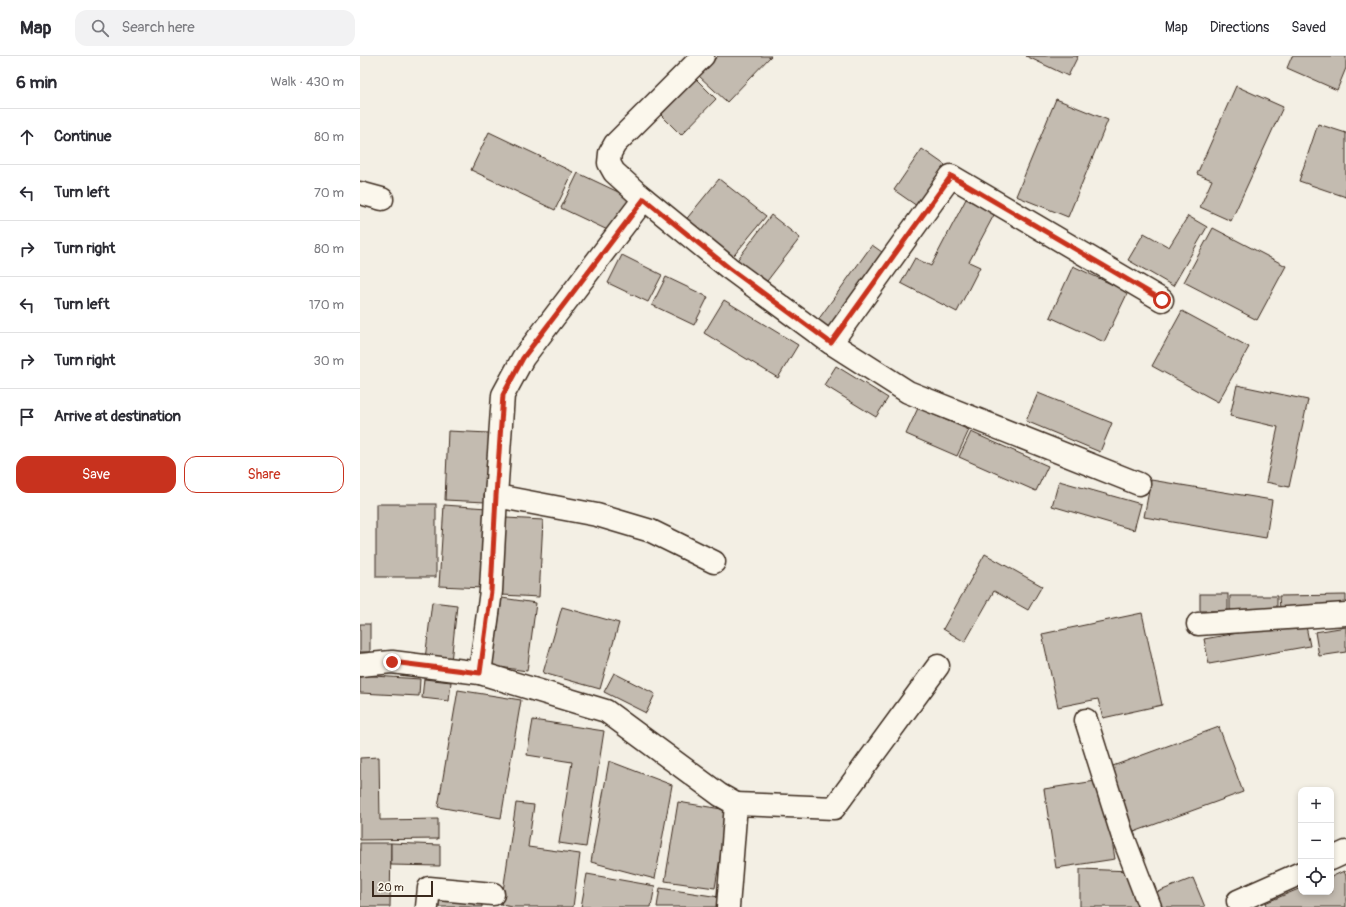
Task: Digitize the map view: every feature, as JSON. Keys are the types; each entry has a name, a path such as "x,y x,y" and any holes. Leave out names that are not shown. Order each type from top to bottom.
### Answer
{"street":[{"path":"702,56 615,144 610,153 609,163 614,172 644,199 729,268 831,343 908,392 1140,484"},
{"path":"831,343 951,176 1162,300"},
{"path":"360,193 382,198"},
{"path":"480,673 491,591 503,395 523,358 644,199"},
{"path":"496,496 597,515 651,531 714,562"},
{"path":"1198,624 1346,614"},
{"path":"360,665 392,662 480,673 606,711 720,795 736,804 834,808 938,666"},
{"path":"1086,720 1122,834 1150,907"},
{"path":"728,907 736,804"},
{"path":"1238,901 1298,874"},
{"path":"427,907 429,888 493,894"}],"building":[{"path":"718,56 771,56 727,102 699,76"},
{"path":"1026,56 1078,56 1068,76"},
{"path":"1292,56 1346,56 1346,68 1337,90 1287,68"},
{"path":"696,79 716,99 681,135 661,115"},
{"path":"1236,86 1283,107 1231,221 1200,207 1212,180 1197,174"},
{"path":"1056,99 1108,120 1068,217 1016,196"},
{"path":"1318,124 1346,133 1346,197 1299,181"},
{"path":"489,132 573,172 555,210 471,170"},
{"path":"922,149 945,165 917,206 894,190"},
{"path":"578,173 633,199 616,234 561,208"},
{"path":"719,179 766,216 731,259 684,222"},
{"path":"966,199 995,213 969,262 980,267 957,312 901,283 915,258 931,266"},
{"path":"771,215 800,238 764,285 735,263"},
{"path":"1188,216 1207,227 1173,286 1128,260 1144,233 1169,247"},
{"path":"1213,228 1286,266 1257,320 1184,282"},
{"path":"872,245 889,257 835,332 818,320"},
{"path":"622,255 662,275 648,302 608,283"},
{"path":"1073,266 1128,292 1104,342 1050,317"},
{"path":"666,277 708,297 694,325 652,305"},
{"path":"724,300 798,345 778,378 704,333"},
{"path":"1182,311 1249,347 1218,402 1152,366"},
{"path":"836,366 888,398 876,417 824,385"},
{"path":"1237,385 1308,400 1289,487 1266,482 1278,427 1230,416"},
{"path":"1038,393 1112,423 1100,452 1026,421"},
{"path":"918,408 969,430 957,456 906,434"},
{"path":"448,431 489,433 486,502 445,500"},
{"path":"971,432 1048,466 1036,491 959,457"},
{"path":"1151,480 1272,500 1266,538 1144,517"},
{"path":"1059,481 1141,504 1134,530 1052,506"},
{"path":"376,504 436,504 436,577 376,577"},
{"path":"444,505 487,508 483,588 439,586"},
{"path":"506,518 543,520 539,597 502,595"},
{"path":"985,554 1042,586 1028,610 994,591 965,642 943,629"},
{"path":"1200,594 1228,594 1228,611 1200,611"},
{"path":"1346,595 1346,610 1280,610 1279,596"},
{"path":"1230,596 1277,596 1277,611 1230,610"},
{"path":"502,598 536,603 527,671 492,666"},
{"path":"432,602 457,605 451,662 425,659"},
{"path":"562,607 619,623 600,689 543,673"},
{"path":"1142,613 1162,705 1103,718 1098,699 1058,707 1042,634"},
{"path":"1305,621 1310,646 1209,664 1204,639"},
{"path":"360,624 370,624 370,652 360,652"},
{"path":"1346,627 1346,652 1319,656 1315,632"},
{"path":"614,673 655,694 646,713 604,692"},
{"path":"360,675 420,679 419,696 360,693"},
{"path":"424,679 451,682 449,701 422,698"},
{"path":"458,690 521,700 501,818 438,807"},
{"path":"533,720 604,731 586,847 559,843 572,762 527,755"},
{"path":"1219,727 1243,792 1134,832 1110,767"},
{"path":"379,757 380,820 438,819 438,839 360,840 360,758"},
{"path":"609,761 672,785 655,879 591,862"},
{"path":"1102,780 1115,859 1056,868 1044,789"},
{"path":"678,802 728,810 715,888 665,881"},
{"path":"516,803 534,805 528,847 580,854 573,907 513,907 501,905"},
{"path":"360,843 391,843 390,907 360,907"},
{"path":"391,843 440,845 440,866 391,865"},
{"path":"1080,869 1131,871 1144,907 1080,907"},
{"path":"1344,871 1346,876 1346,907 1267,907 1265,903 1298,889 1298,895 1334,895 1334,876"},
{"path":"587,874 655,886 651,907 581,907"},
{"path":"1193,878 1205,907 1160,907 1155,893"},
{"path":"660,888 719,897 718,907 657,907"},
{"path":"434,896 482,898 482,907 434,907"}],"route":[{"path":"392,662 480,673 491,591 503,395 523,358 644,199 729,268 831,343 951,176 1162,300"}]}
